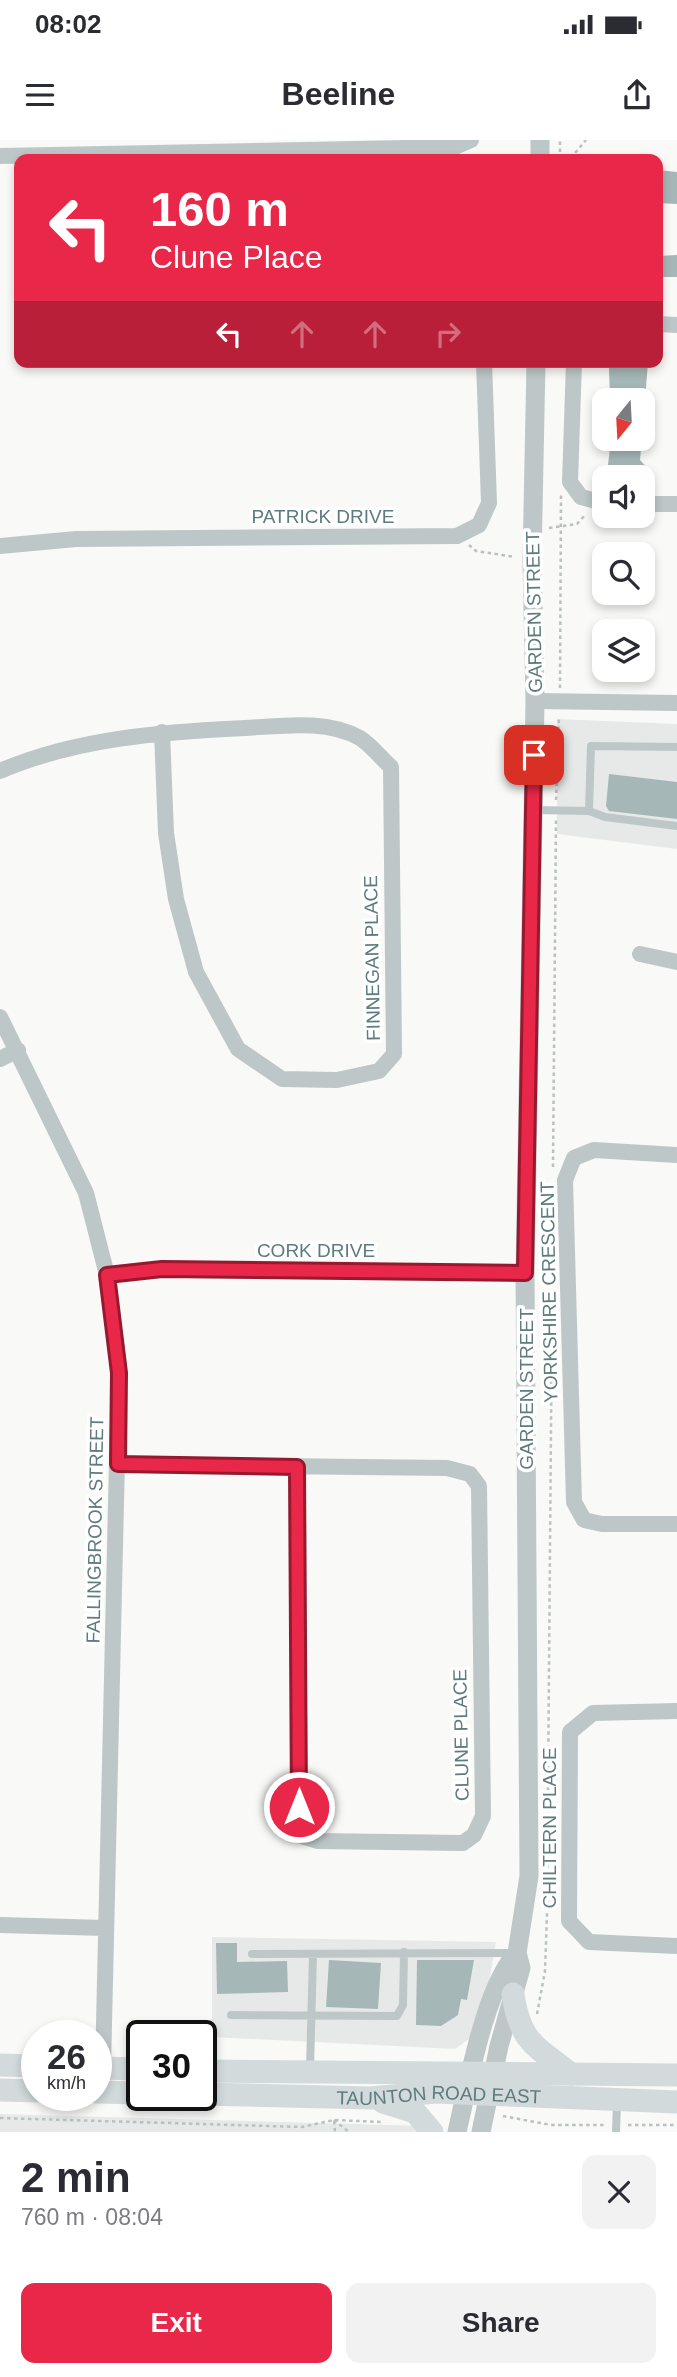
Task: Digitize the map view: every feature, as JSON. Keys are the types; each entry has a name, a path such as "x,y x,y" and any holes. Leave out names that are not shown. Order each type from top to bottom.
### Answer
{"main road":[{"path":"513,1994 517,2019 527,2040 571,2074"},
{"path":"0,2065 21,2066"},
{"name":"TAUNTON ROAD EAST","path":"217,2071 310,2071 468,2082 494,2094 677,2102"},
{"name":"TAUNTON ROAD EAST","path":"494,2094 571,2074 677,2075"},
{"name":"TAUNTON ROAD EAST","path":"217,2094 370,2098 468,2082"},
{"path":"0,2090 21,2091"},
{"path":"370,2098 415,2112 432,2132"}],"street":[{"path":"248,154 455,147 471,140"},
{"path":"457,536 479,525 489,502 484,368"},
{"name":"GARDEN STREET","path":"481,2132 494,2094 513,1994 521,1968 517,1954 529,1876 525,1273 535,701 533,530 536,368"},
{"path":"574,368 570,482 581,497 592,500"},
{"path":"655,504 677,504"},
{"name":"PATRICK DRIVE","path":"0,546 76,539 457,536"},
{"path":"535,701 677,703"},
{"name":"FINNEGAN PLACE","path":"0,771 23,761 90,744 162,732 315,725 360,738 391,767 394,1054 379,1071 337,1080 282,1079 238,1049 196,972 176,899 166,832 162,732"},
{"path":"640,954 677,962"},
{"name":"FALLINGBROOK STREET","path":"0,1017 86,1193 107,1275 119,1373 102,2020"},
{"path":"0,1059 18,1050"},
{"name":"YORKSHIRE CRESCENT","path":"677,1155 594,1150 574,1158 565,1180 574,1502 584,1520 602,1524 677,1524"},
{"name":"CORK DRIVE","path":"107,1275 162,1269 525,1273"},
{"name":"CLUNE PLACE","path":"118,1464 447,1468 470,1474 479,1486 483,1816 474,1835 463,1843 318,1841 299,1835 297,1467"},
{"name":"CHILTERN PLACE","path":"677,1711 593,1713 570,1732 569,1880 569,1921 589,1942 677,1946"},
{"path":"0,1925 105,1928"},
{"name":"GARDEN STREET","path":"457,2132 468,2082 506,1965 517,1954"}],"lane":[{"path":"589,811 591,746 677,747"},
{"path":"533,810 589,811 605,817 677,826"},
{"path":"231,2015 397,2016 403,2005 404,1952"},
{"path":"252,1954 517,1954"},
{"path":"310,2071 313,1955"},
{"path":"616,2132 617,2100"}],"path":[{"path":"574,154 586,140"},
{"path":"533,530 577,524 592,510"},
{"path":"457,536 476,551 533,560"},
{"path":"494,2094 551,2125 602,2125"},
{"path":"0,2118 302,2127 334,2120 384,2122"},
{"path":"334,2120 335,2132"},
{"path":"334,2120 349,2132"},
{"path":"624,2125 677,2125"},
{"path":"302,2127 302,2132"}],"shaded area":[{"path":"557,719 677,724 677,849 557,834"},
{"path":"212,1937 496,1942 486,2000 472,2037 455,2049 217,2037 217,2020 212,2020"},
{"path":"0,2114 425,2126 425,2132 0,2132"}],"building":[{"path":"663,171 677,172 677,204 663,203"},
{"path":"677,255 677,277 663,277 663,256"},
{"path":"609,368 648,368 646,388 610,388"},
{"path":"610,452 641,452 640,460 644,465 608,465"},
{"path":"609,774 677,782 677,819 609,811 606,806"},
{"path":"216,1943 237,1943 237,1962 287,1961 288,1992 217,1994"},
{"path":"329,1960 381,1963 378,2009 326,2007"},
{"path":"417,1960 474,1960 467,2000 461,1999 458,2015 441,2026 416,2025"}],"route":[{"path":"299,1807 297,1467 118,1464 119,1373 107,1275 162,1269 525,1273 534,755"}]}
